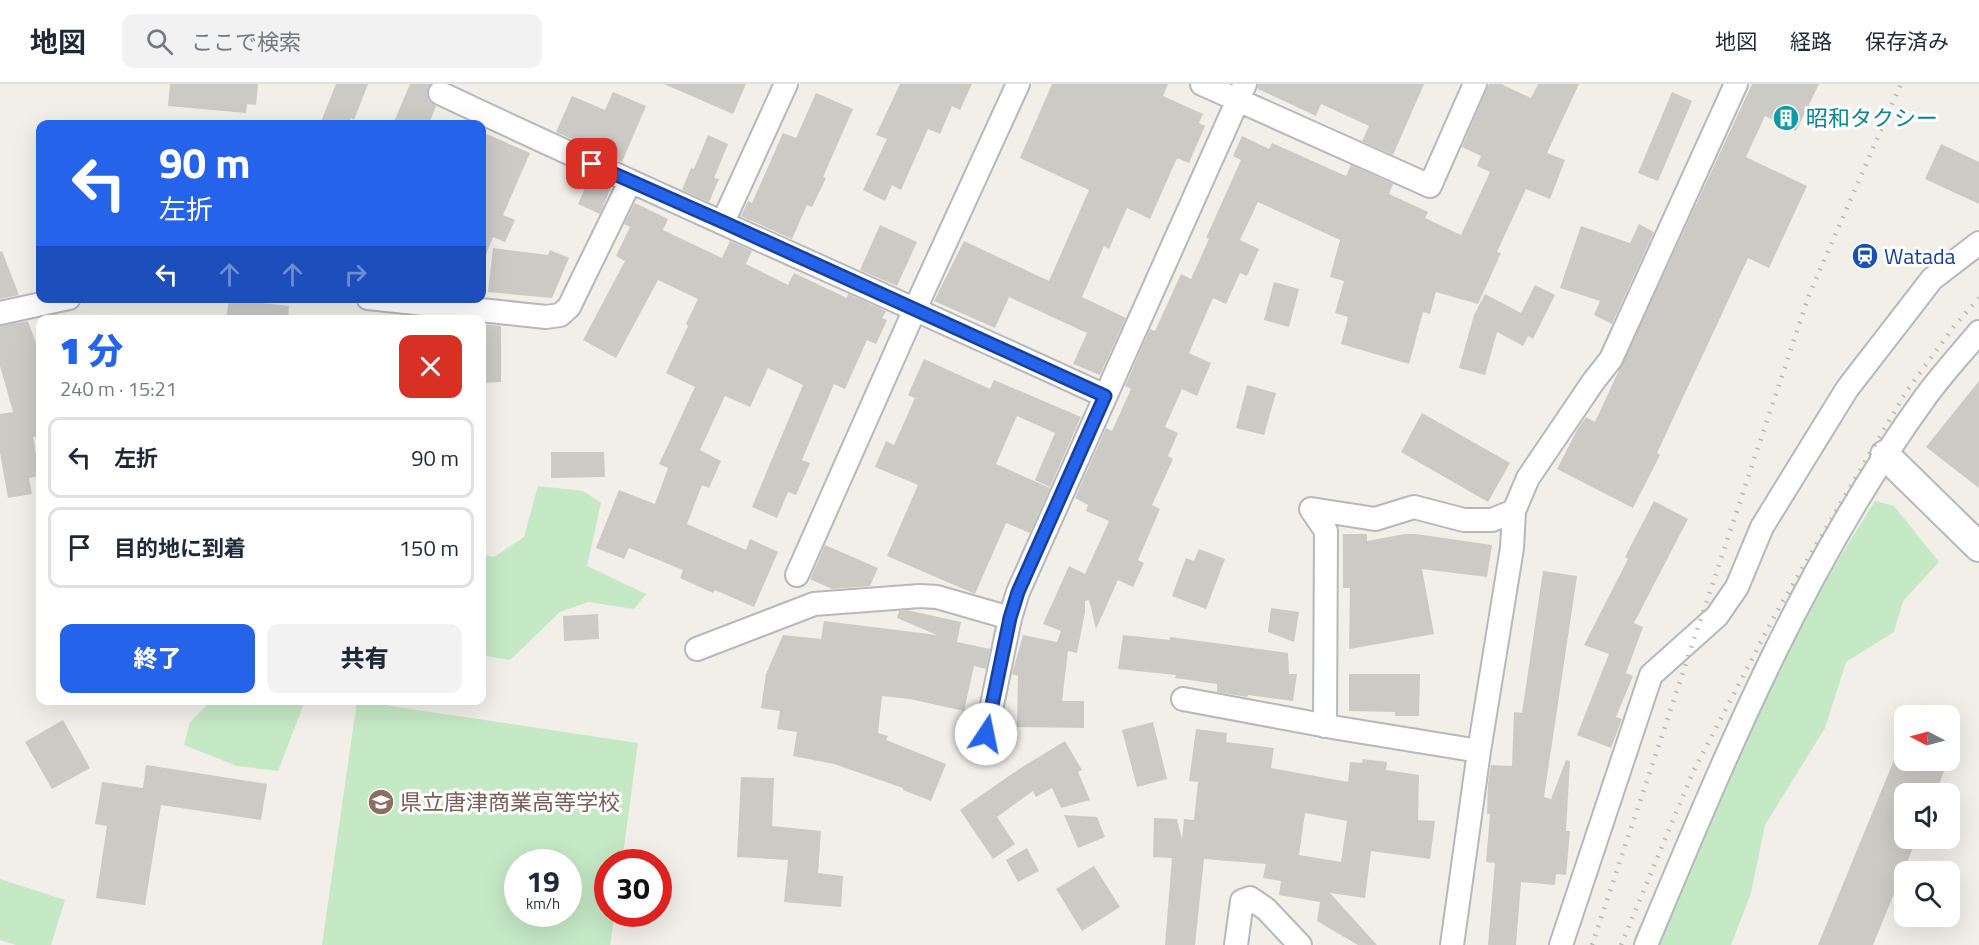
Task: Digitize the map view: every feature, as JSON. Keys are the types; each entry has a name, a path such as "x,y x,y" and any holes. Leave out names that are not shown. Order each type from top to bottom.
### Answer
{"street":[{"path":"723,222 786,84"},
{"path":"797,575 1018,84"},
{"path":"1203,84 1242,92 1430,186 1475,84"},
{"path":"1452,945 1479,751 1512,548 1514,511 1528,478 1611,359 1736,84"},
{"path":"986,734 1010,618 1018,592 1242,92"},
{"path":"440,93 630,182 1105,396"},
{"path":"415,303 546,317 560,315 569,307 630,182"},
{"path":"1561,945 1651,675 1717,616 1737,587 1762,527 1846,389 1932,279 1979,243"},
{"path":"0,313 46,303"},
{"path":"1646,945 1699,818 1780,638 1822,561 1885,455 1925,397 1979,332"},
{"path":"1885,455 1979,547"},
{"path":"1325,726 1326,531 1311,509 1376,519 1414,507 1464,519 1492,520 1514,511"},
{"path":"697,649 814,604 920,596 937,597 1010,618"},
{"path":"1183,699 1325,726 1479,751"},
{"path":"1236,945 1242,901 1250,898 1266,909 1300,945"}],"green space":[{"path":"538,486 583,491 601,503 587,566 646,594 634,609 588,602 560,612 510,660 486,656 486,555 494,557 524,537"},
{"path":"1875,501 1894,506 1939,562 1903,601 1894,632 1846,662 1825,728 1765,825 1751,893 1731,945 1657,945 1790,637"},
{"path":"207,705 303,705 278,771 237,766 184,745 190,722"},
{"path":"356,705 384,705 638,743 624,849 594,849 594,927 613,927 610,945 322,945"},
{"path":"0,879 65,900 51,945 16,945 0,940"}],"building":[{"path":"170,84 258,84 256,105 247,104 246,113 168,106"},
{"path":"336,84 368,84 354,120 351,118 350,120 322,120"},
{"path":"410,84 430,84 427,95 429,101 436,106 431,120 395,120"},
{"path":"664,84 746,84 733,114"},
{"path":"900,84 972,84 960,110 952,106 940,134 928,129 901,190 892,185 885,201 863,190 887,139 876,135"},
{"path":"1052,84 1168,84 1163,96 1203,114 1199,123 1205,126 1189,163 1177,158 1150,219 1127,208 1109,249 1104,246 1082,297 1126,318 1100,375 1073,364 1087,333 1009,297 995,328 934,301 964,241 1049,281 1089,190 1020,158"},
{"path":"1258,84 1424,84 1393,155 1362,141 1369,126 1321,104 1316,116 1258,89"},
{"path":"1489,84 1501,84 1531,98 1538,84 1579,84 1547,153 1565,160 1550,199 1526,189 1497,252 1501,253 1478,304 1436,292 1430,314 1423,312 1409,364 1341,344 1348,317 1335,313 1344,281 1330,277 1340,240 1258,202 1240,240 1259,249 1247,276 1240,273 1226,304 1213,298 1189,353 1211,363 1197,396 1182,389 1165,427 1178,433 1168,456 1173,459 1152,505 1160,509 1138,560 1144,563 1133,587 1118,580 1096,629 1089,600 1085,601 1077,653 1068,651 1062,701 1084,701 1084,728 1017,727 1018,676 1012,674 1023,635 1057,642 1061,631 1043,624 1069,566 1085,574 1109,521 1086,511 1088,505 1075,498 1106,428 1112,431 1131,389 1125,386 1150,329 1155,331 1181,274 1191,279 1209,239 1206,238 1241,160 1233,156 1242,136 1269,149 1272,143 1346,176 1351,165 1393,184 1389,194 1428,212 1425,218 1461,235 1490,172 1477,166 1481,156 1462,147"},
{"path":"1752,84 1819,84 1796,131 1765,116 1746,157 1807,186 1769,268 1748,258 1657,453 1660,455 1633,508 1557,469 1586,417 1595,422"},
{"path":"613,92 646,106 622,162 556,132 572,96 605,110"},
{"path":"1672,92 1692,101 1658,181 1638,173"},
{"path":"816,93 853,109 823,177 826,178 812,207 807,205 792,239 741,216 748,201 752,203 783,133 796,138"},
{"path":"486,134 530,153 503,215 515,220 505,242 493,237 486,255"},
{"path":"708,135 728,144 714,178 719,179 709,202 682,190 691,168 694,169"},
{"path":"1941,144 1979,162 1979,204 1925,179"},
{"path":"590,177 611,187 600,214 578,204"},
{"path":"635,203 668,219 663,230 722,258 730,241 752,251 746,264 788,285 794,273 847,298 848,294 886,311 882,318 887,320 876,344 867,340 845,389 834,384 802,460 810,463 796,495 788,492 777,518 752,507 803,385 768,368 750,407 725,396 700,450 721,461 709,488 702,485 687,524 746,550 750,539 778,552 754,607 715,590 713,593 680,578 683,570 629,548 624,559 596,548 619,490 655,504 668,468 659,464 695,387 666,373 698,299 658,280 616,358 583,340 625,261 616,256 630,227 624,224"},
{"path":"1639,224 1654,232 1612,324 1594,315 1600,301 1560,288 1581,226 1630,243"},
{"path":"880,225 917,242 897,286 860,270"},
{"path":"493,248 548,255 550,250 569,258 552,298 488,292"},
{"path":"2,251 19,295 0,299 0,252"},
{"path":"1274,282 1299,289 1289,327 1264,320"},
{"path":"1535,285 1555,295 1533,339 1528,336 1523,346 1497,332 1485,375 1459,368 1474,315 1485,294 1521,313"},
{"path":"228,303 289,306 288,315 227,315"},
{"path":"28,321 36,343 36,437 33,437 36,477 29,478 32,494 8,498 0,453 0,414 13,412 0,366 0,326"},
{"path":"486,324 501,326 501,382 486,383"},
{"path":"924,359 990,389 994,380 1081,417 1050,487 1035,480 1055,433 1017,416 996,464 1050,488 1030,533 1006,523 975,594 887,556 918,485 875,467 886,441 894,445 915,398 908,395"},
{"path":"1979,381 1979,488 1926,447"},
{"path":"1247,385 1276,393 1264,435 1236,428"},
{"path":"1422,413 1510,463 1488,502 1401,452"},
{"path":"551,452 604,452 605,477 551,478"},
{"path":"1654,501 1688,519 1634,623 1643,627 1626,673 1633,676 1616,717 1622,719 1611,748 1577,735 1609,654 1584,645 1628,559 1625,557"},
{"path":"1343,534 1367,534 1367,541 1416,534 1492,545 1487,577 1422,569 1434,634 1349,649 1350,588 1343,588"},
{"path":"825,545 878,568 870,586 832,589 810,579"},
{"path":"1199,549 1225,559 1206,609 1172,596 1186,558 1194,561"},
{"path":"1543,571 1577,576 1544,797 1551,799 1566,760 1570,761 1566,831 1570,831 1566,875 1556,874 1555,885 1521,882 1516,945 1488,945 1495,863 1486,862 1490,814 1487,814 1488,784 1491,765 1512,766 1514,712 1522,713"},
{"path":"1271,608 1299,612 1294,642 1268,632"},
{"path":"907,610 961,622 957,642 990,649 986,669 974,666 964,711 910,699 882,696 878,733 888,736 886,740 946,764 931,801 903,790 903,788 834,764 793,756 797,732 777,729 780,711 761,708 766,674 783,635 821,639 824,621 937,635 897,618 899,611"},
{"path":"598,614 599,639 564,641 563,616"},
{"path":"1123,635 1170,640 1170,637 1288,653 1289,674 1297,674 1293,701 1217,692 1217,684 1175,678 1176,675 1118,669"},
{"path":"1349,674 1420,674 1419,716 1395,716 1395,712 1349,711"},
{"path":"63,720 90,768 52,789 25,742"},
{"path":"1153,722 1167,779 1137,787 1122,730"},
{"path":"1196,729 1227,733 1226,742 1274,748 1271,768 1348,782 1350,762 1362,763 1363,759 1387,762 1386,770 1419,775 1418,820 1435,821 1430,859 1371,851 1365,898 1330,893 1377,945 1358,945 1317,921 1320,902 1279,895 1281,881 1263,878 1266,864 1204,859 1195,945 1165,945 1172,858 1153,857 1154,818 1177,819 1182,839 1184,819 1194,820 1198,782 1189,781","holes":["1305,813 1347,821 1341,862 1299,855"]},
{"path":"1065,741 1082,770 1078,772 1090,800 1061,808 1052,788 1036,797 1033,791 997,817 1015,844 993,859 960,810 1019,769"},
{"path":"1894,760 1894,771 1944,771 1939,783 1894,783 1894,849 1912,849 1908,861 1894,861 1894,894 1873,945 1818,945"},
{"path":"146,765 267,784 261,820 161,805 145,905 96,898 107,826 95,824 102,782 143,788"},
{"path":"741,777 774,778 772,826 821,831 818,873 843,876 841,907 784,902 788,860 737,857"},
{"path":"1064,815 1097,817 1105,837 1078,848"},
{"path":"1027,848 1039,871 1018,882 1006,860"},
{"path":"1094,866 1120,907 1082,931 1056,889"}],"railway":[{"path":"1592,945 1809,295 1901,84"},
{"path":"1621,945 1693,772 1775,615 1906,392 1955,325 1979,298"}],"place":[{"name":"昭和タクシー","path":"1786,118"},
{"name":"Watada","path":"1865,256"},
{"name":"県立唐津商業高等学校","path":"381,802"}],"route":[{"path":"592,164 1105,396 1018,592 1010,618 986,734"}]}
